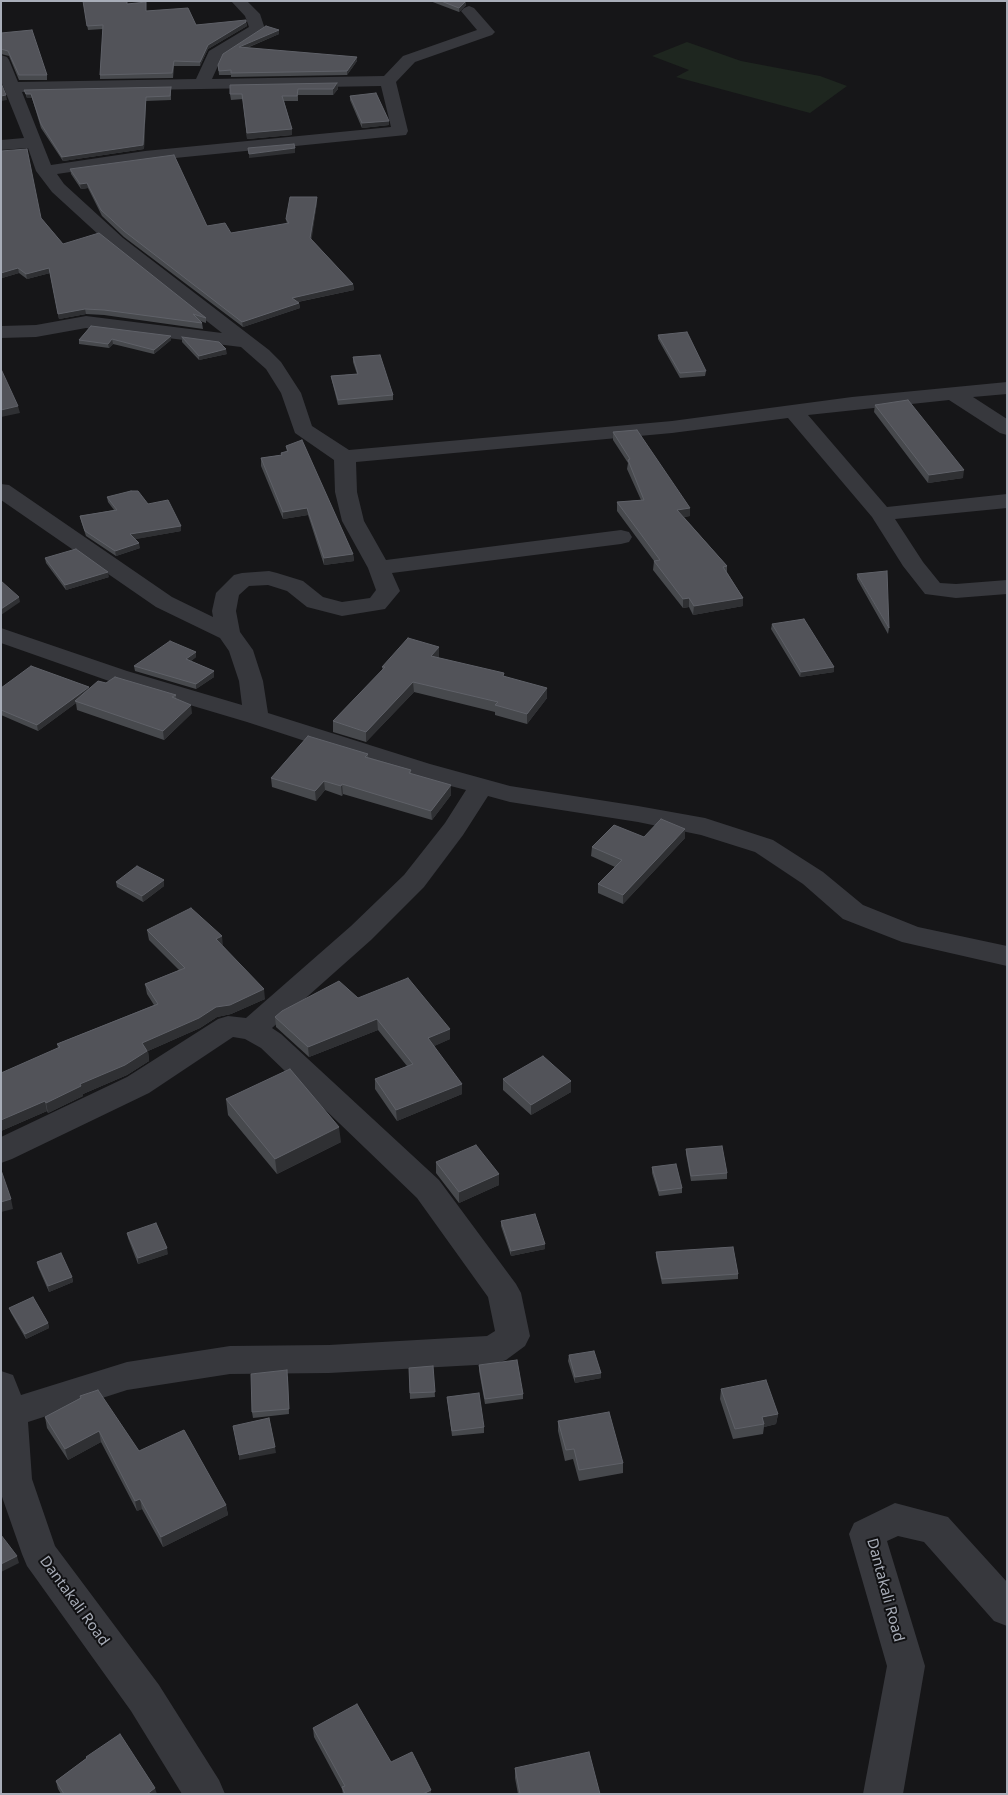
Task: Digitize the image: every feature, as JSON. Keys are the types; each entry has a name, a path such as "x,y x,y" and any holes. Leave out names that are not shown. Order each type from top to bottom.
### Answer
{"street":[{"path":"201,85 215,54 257,29 252,14 238,1"},
{"path":"11,87 91,84 201,85 388,81 410,59 487,32 469,11"},
{"path":"1,60 45,171 58,188 99,227 262,354 274,366 291,393 302,429 345,457 672,427 953,392 1007,388"},
{"path":"45,171 145,156 400,132 388,81"},
{"path":"1,145 33,143"},
{"path":"1,332 36,331 86,322 198,334 246,342"},
{"path":"953,392 1007,429"},
{"path":"793,411 881,514 914,566 933,589 956,591 1007,587"},
{"path":"228,633 224,611 228,593 242,580 269,578 296,586 316,602 342,608 377,604 388,591 379,568 353,520 346,492 345,457"},
{"path":"1,490 164,602 228,633 241,650 250,681 256,716"},
{"path":"881,514 1007,502"},
{"path":"379,568 621,537"},
{"path":"1,635 118,676 256,716 421,770 510,794 638,814 705,827 756,843 764,846 813,878 853,912 912,934 1007,956"},
{"path":"252,1028 361,933 414,881 454,830 482,786"},
{"path":"1,1151 138,1085 228,1026 252,1028 271,1041 428,1189 504,1293 513,1336 494,1350 329,1359 230,1360 136,1374 4,1406"},
{"name":"Dantakali Road","path":"4,1406 14,1479 40,1554 145,1698 205,1794"},
{"name":"Dantakali Road","path":"883,1794 906,1666 867,1534 895,1519 935,1528 1007,1609"}],"shaded area":[{"path":"687,42 741,61 820,76 847,86 810,113 676,77 689,70 652,56"}],"building":[{"path":"83,1 127,1 127,4 146,2 146,11 188,8 196,25 246,20 246,22 208,45 200,62 174,61 172,73 100,75 103,25 87,26"},
{"path":"441,1 466,1 459,8"},
{"path":"266,26 279,30 239,47 357,57 347,71 231,73 231,70 219,71 218,65 223,54"},
{"path":"32,30 47,75 19,75 8,51 1,49 1,33"},
{"path":"1,83 6,95 1,96"},
{"path":"337,83 333,89 298,89 297,96 282,96 292,129 247,133 242,94 230,94 230,85"},
{"path":"171,87 170,96 146,97 143,145 62,157 41,124 31,94 26,94 24,90"},
{"path":"376,93 389,121 362,123 350,96"},
{"path":"294,144 295,148 249,154 248,148"},
{"path":"27,149 41,218 63,244 99,233 206,318 193,314 202,323 104,310 85,309 58,314 49,268 26,274 18,268 1,273 1,151"},
{"path":"174,155 207,226 225,223 231,233 289,223 286,219 290,197 317,197 310,238 353,284 292,298 299,303 242,322 124,231 101,210 87,183 80,184 70,169"},
{"path":"91,326 171,336 154,350 112,339 108,344 79,340"},
{"path":"687,332 706,371 680,373 658,335"},
{"path":"182,337 219,342 226,349 199,356"},
{"path":"380,355 393,395 338,400 331,376 358,374 353,357"},
{"path":"1,369 18,406 1,410"},
{"path":"908,400 964,470 929,475 875,405"},
{"path":"637,430 690,508 677,510 727,566 723,567 743,598 694,606 689,598 683,599 654,561 660,560 617,502 644,500 628,460 630,459 613,432"},
{"path":"302,440 353,554 324,558 307,508 283,512 261,458 282,455 281,453 288,451 286,446"},
{"path":"138,491 148,504 168,500 181,526 130,534 139,543 115,551 85,531 80,516 117,510 107,497"},
{"path":"76,549 108,572 65,585 45,558"},
{"path":"887,571 889,628 857,574"},
{"path":"1,581 19,597 1,609"},
{"path":"804,619 834,667 801,672 772,624"},
{"path":"408,638 439,647 431,656 504,673 503,676 547,688 527,714 495,705 498,702 413,682 366,732 333,721 385,667 382,667"},
{"path":"170,641 196,652 186,659 214,671 196,684 134,666"},
{"path":"31,666 89,687 37,725 1,710 1,688"},
{"path":"115,677 176,695 172,697 191,705 163,731 75,701 98,681 106,683"},
{"path":"308,736 368,754 365,757 411,770 409,773 451,785 431,811 342,784 341,786 324,781 315,791 271,778"},
{"path":"661,819 685,829 623,895 598,884 622,860 592,847 614,825 644,837"},
{"path":"137,866 164,880 142,896 116,882"},
{"path":"191,908 222,936 216,939 264,989 230,1005 216,1007 199,1018 142,1043 147,1051 125,1065 80,1084 81,1086 46,1103 45,1101 1,1120 1,1073 60,1047 57,1044 158,1004 145,984 185,968 147,930"},
{"path":"408,978 450,1029 428,1038 462,1084 396,1110 375,1079 413,1064 377,1019 308,1047 275,1017 282,1011 339,981 358,998"},
{"path":"543,1056 571,1081 531,1105 503,1079"},
{"path":"290,1069 339,1127 275,1159 226,1099"},
{"path":"476,1145 499,1174 459,1192 436,1162"},
{"path":"722,1146 727,1173 691,1176 686,1149"},
{"path":"676,1164 682,1188 659,1191 652,1167"},
{"path":"1,1170 11,1199 1,1202"},
{"path":"535,1214 545,1244 511,1251 501,1221"},
{"path":"156,1223 167,1248 138,1258 127,1233"},
{"path":"733,1247 738,1274 662,1279 656,1252"},
{"path":"61,1253 72,1277 48,1286 37,1262"},
{"path":"33,1297 48,1323 25,1334 9,1308"},
{"path":"594,1351 601,1373 575,1377 569,1355"},
{"path":"517,1360 523,1394 485,1399 479,1365"},
{"path":"433,1366 435,1392 410,1393 409,1368"},
{"path":"287,1370 289,1409 252,1412 251,1374"},
{"path":"766,1380 778,1414 762,1417 764,1424 735,1429 721,1389"},
{"path":"98,1390 139,1451 184,1430 226,1505 161,1537 140,1499 135,1501 99,1431 65,1449 45,1417 81,1398 80,1396"},
{"path":"479,1393 484,1427 452,1431 447,1397"},
{"path":"609,1412 623,1463 579,1470 574,1449 566,1450 558,1421"},
{"path":"269,1418 275,1447 239,1455 233,1426"},
{"path":"1,1535 17,1556 1,1564"},
{"path":"357,1704 391,1762 412,1752 431,1790 423,1794 345,1794 342,1787 345,1786 313,1728"},
{"path":"120,1734 155,1788 147,1794 64,1794 56,1781 86,1757"},
{"path":"589,1752 600,1794 520,1794 515,1768"}]}
